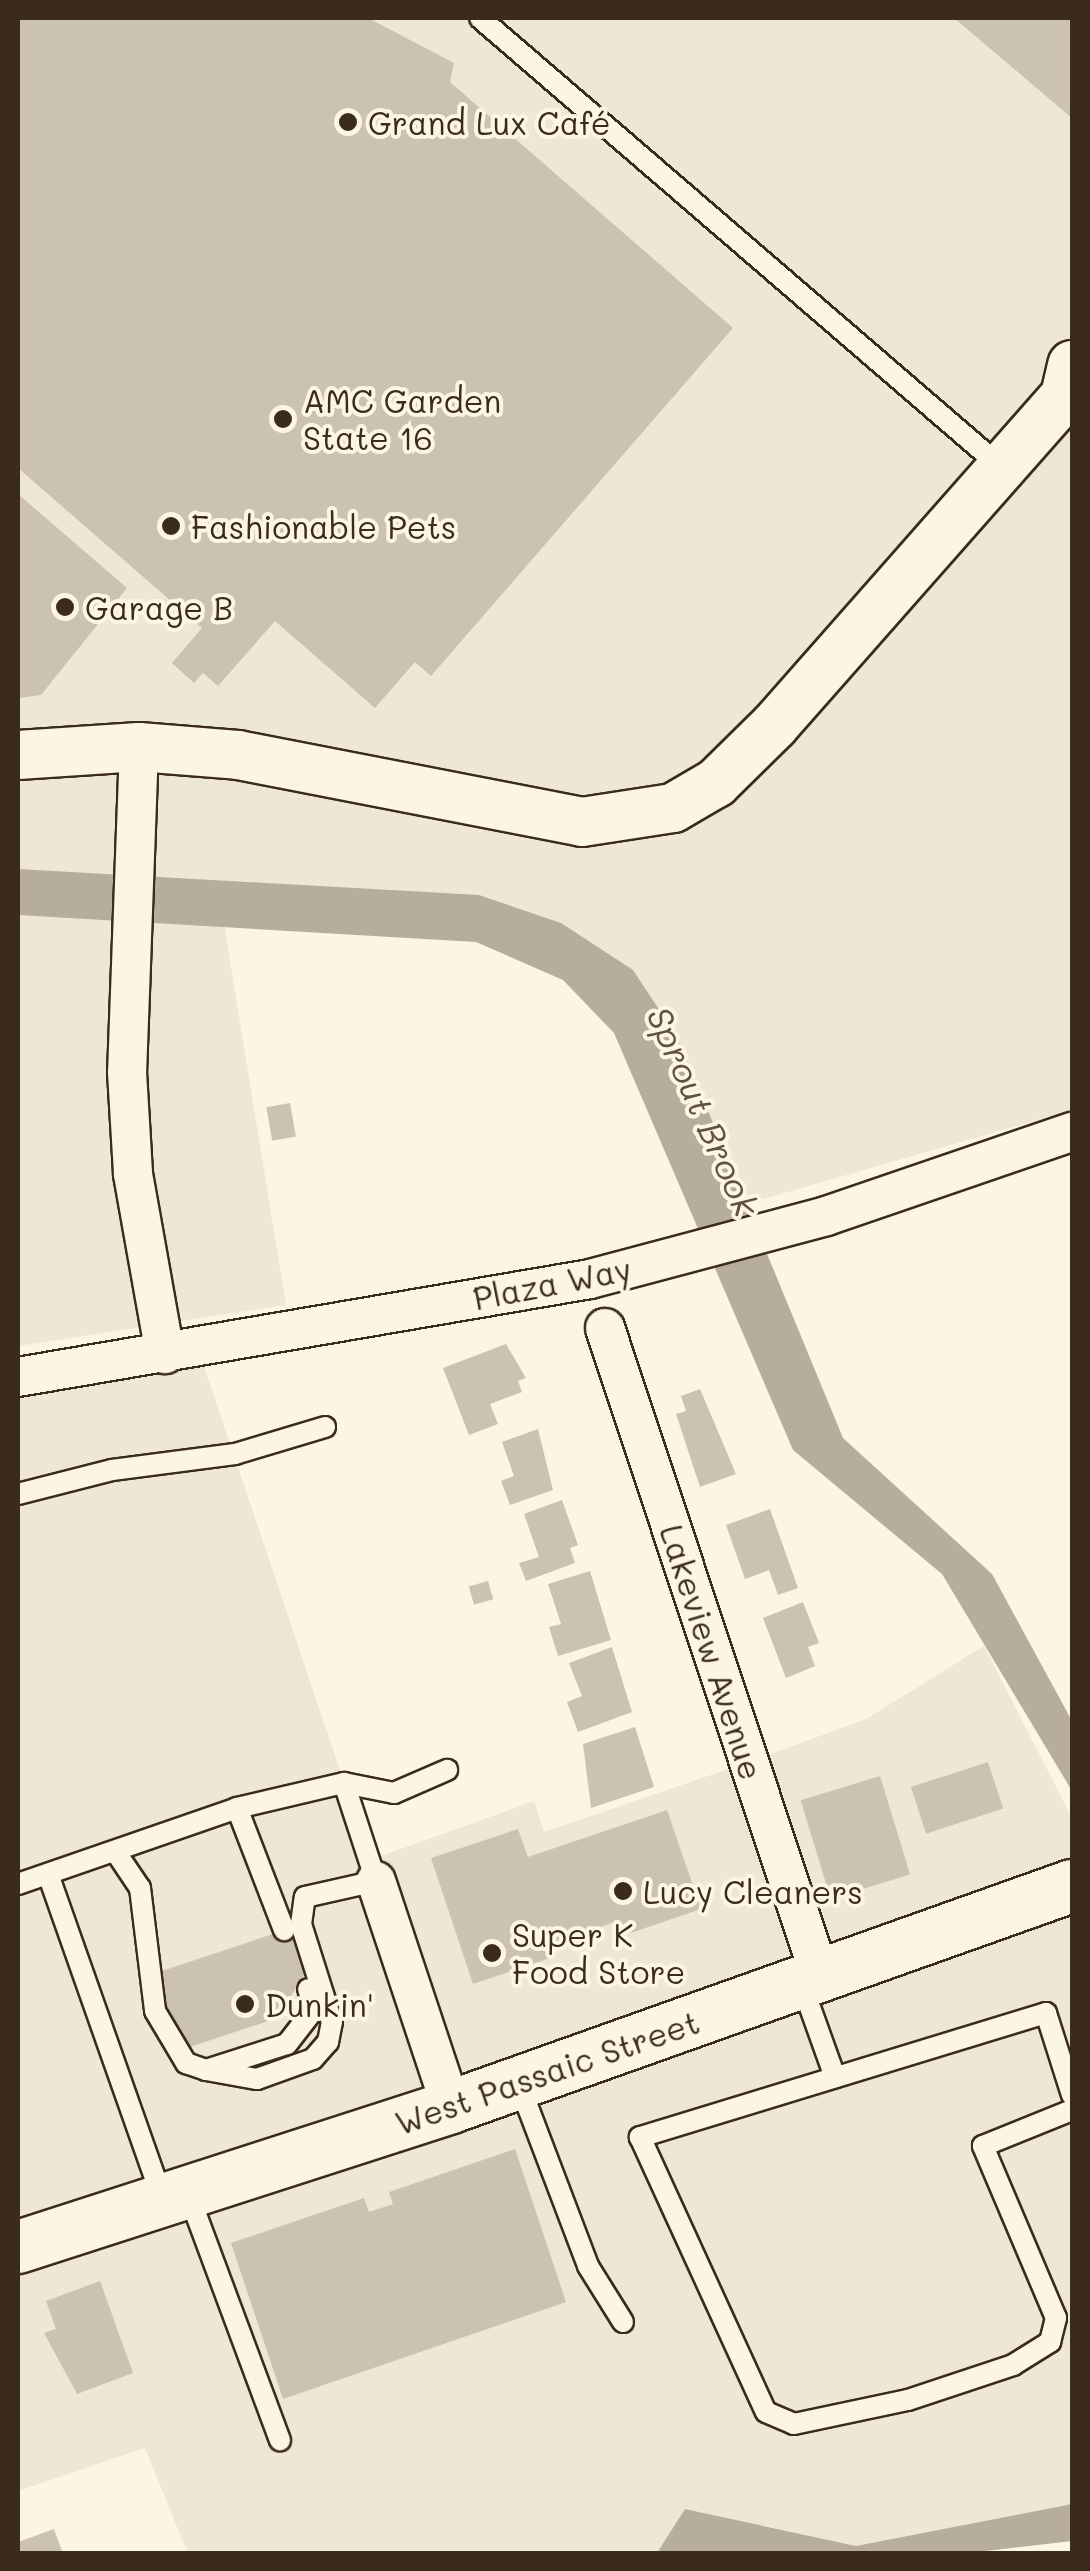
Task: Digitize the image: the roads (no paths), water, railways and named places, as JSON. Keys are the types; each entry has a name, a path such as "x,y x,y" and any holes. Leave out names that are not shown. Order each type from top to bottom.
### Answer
{"main road":[{"name":"West Passaic Street","path":"18,2247 451,2106 1072,1886"}],"street":[{"path":"18,755 140,747 238,754 532,816 582,822 673,808 716,782 774,726 1070,386"},
{"path":"140,747 132,944 132,1174 165,1354"},
{"name":"Plaza Way","path":"18,1377 165,1354 632,1268 787,1226 1072,1132"},
{"name":"Lakeview Avenue","path":"605,1328 810,1980"},
{"path":"376,1880 451,2106"}],"lane":[{"path":"480,18 1000,466"},
{"path":"18,1494 112,1470 235,1454 325,1426"},
{"path":"18,1884 237,1808 344,1783 394,1793 447,1770"},
{"path":"237,1808 282,1926 304,1897 376,1880 344,1783"},
{"path":"115,1850 140,1888 149,1986 162,2029 186,2062 206,2070 257,2078 313,2059 328,2042 332,2022 301,1924 304,1897"},
{"path":"48,1874 175,2196 280,2440"},
{"path":"206,2070 287,2044 300,2032 315,2008 303,1977"},
{"path":"810,1980 835,2078"},
{"path":"1072,2095 1046,2012 640,2136 766,2412 794,2424 946,2388 1014,2365 1050,2342 1056,2318 983,2146 1072,2110"},
{"path":"518,2082 588,2266 623,2322"}],"water":[{"name":"Sprout Brook","path":"18,869 479,895 561,923 633,970 678,1038 843,1438 992,1574 1072,1721 1072,1791 942,1574 793,1450 614,1033 563,980 476,942 18,915"},
{"path":"1072,2504 1072,2541 959,2554 657,2553 685,2509 856,2546"}],"place":[{"name":"Grand Lux Café","path":"348,122"},
{"name":"AMC Garden State 16","path":"283,419"},
{"name":"Fashionable Pets","path":"171,526"},
{"name":"Garage B","path":"65,607"},
{"name":"Lucy Cleaners","path":"623,1891"},
{"name":"Super K Food Store","path":"492,1953"},
{"name":"Dunkin'","path":"245,2004"}]}
